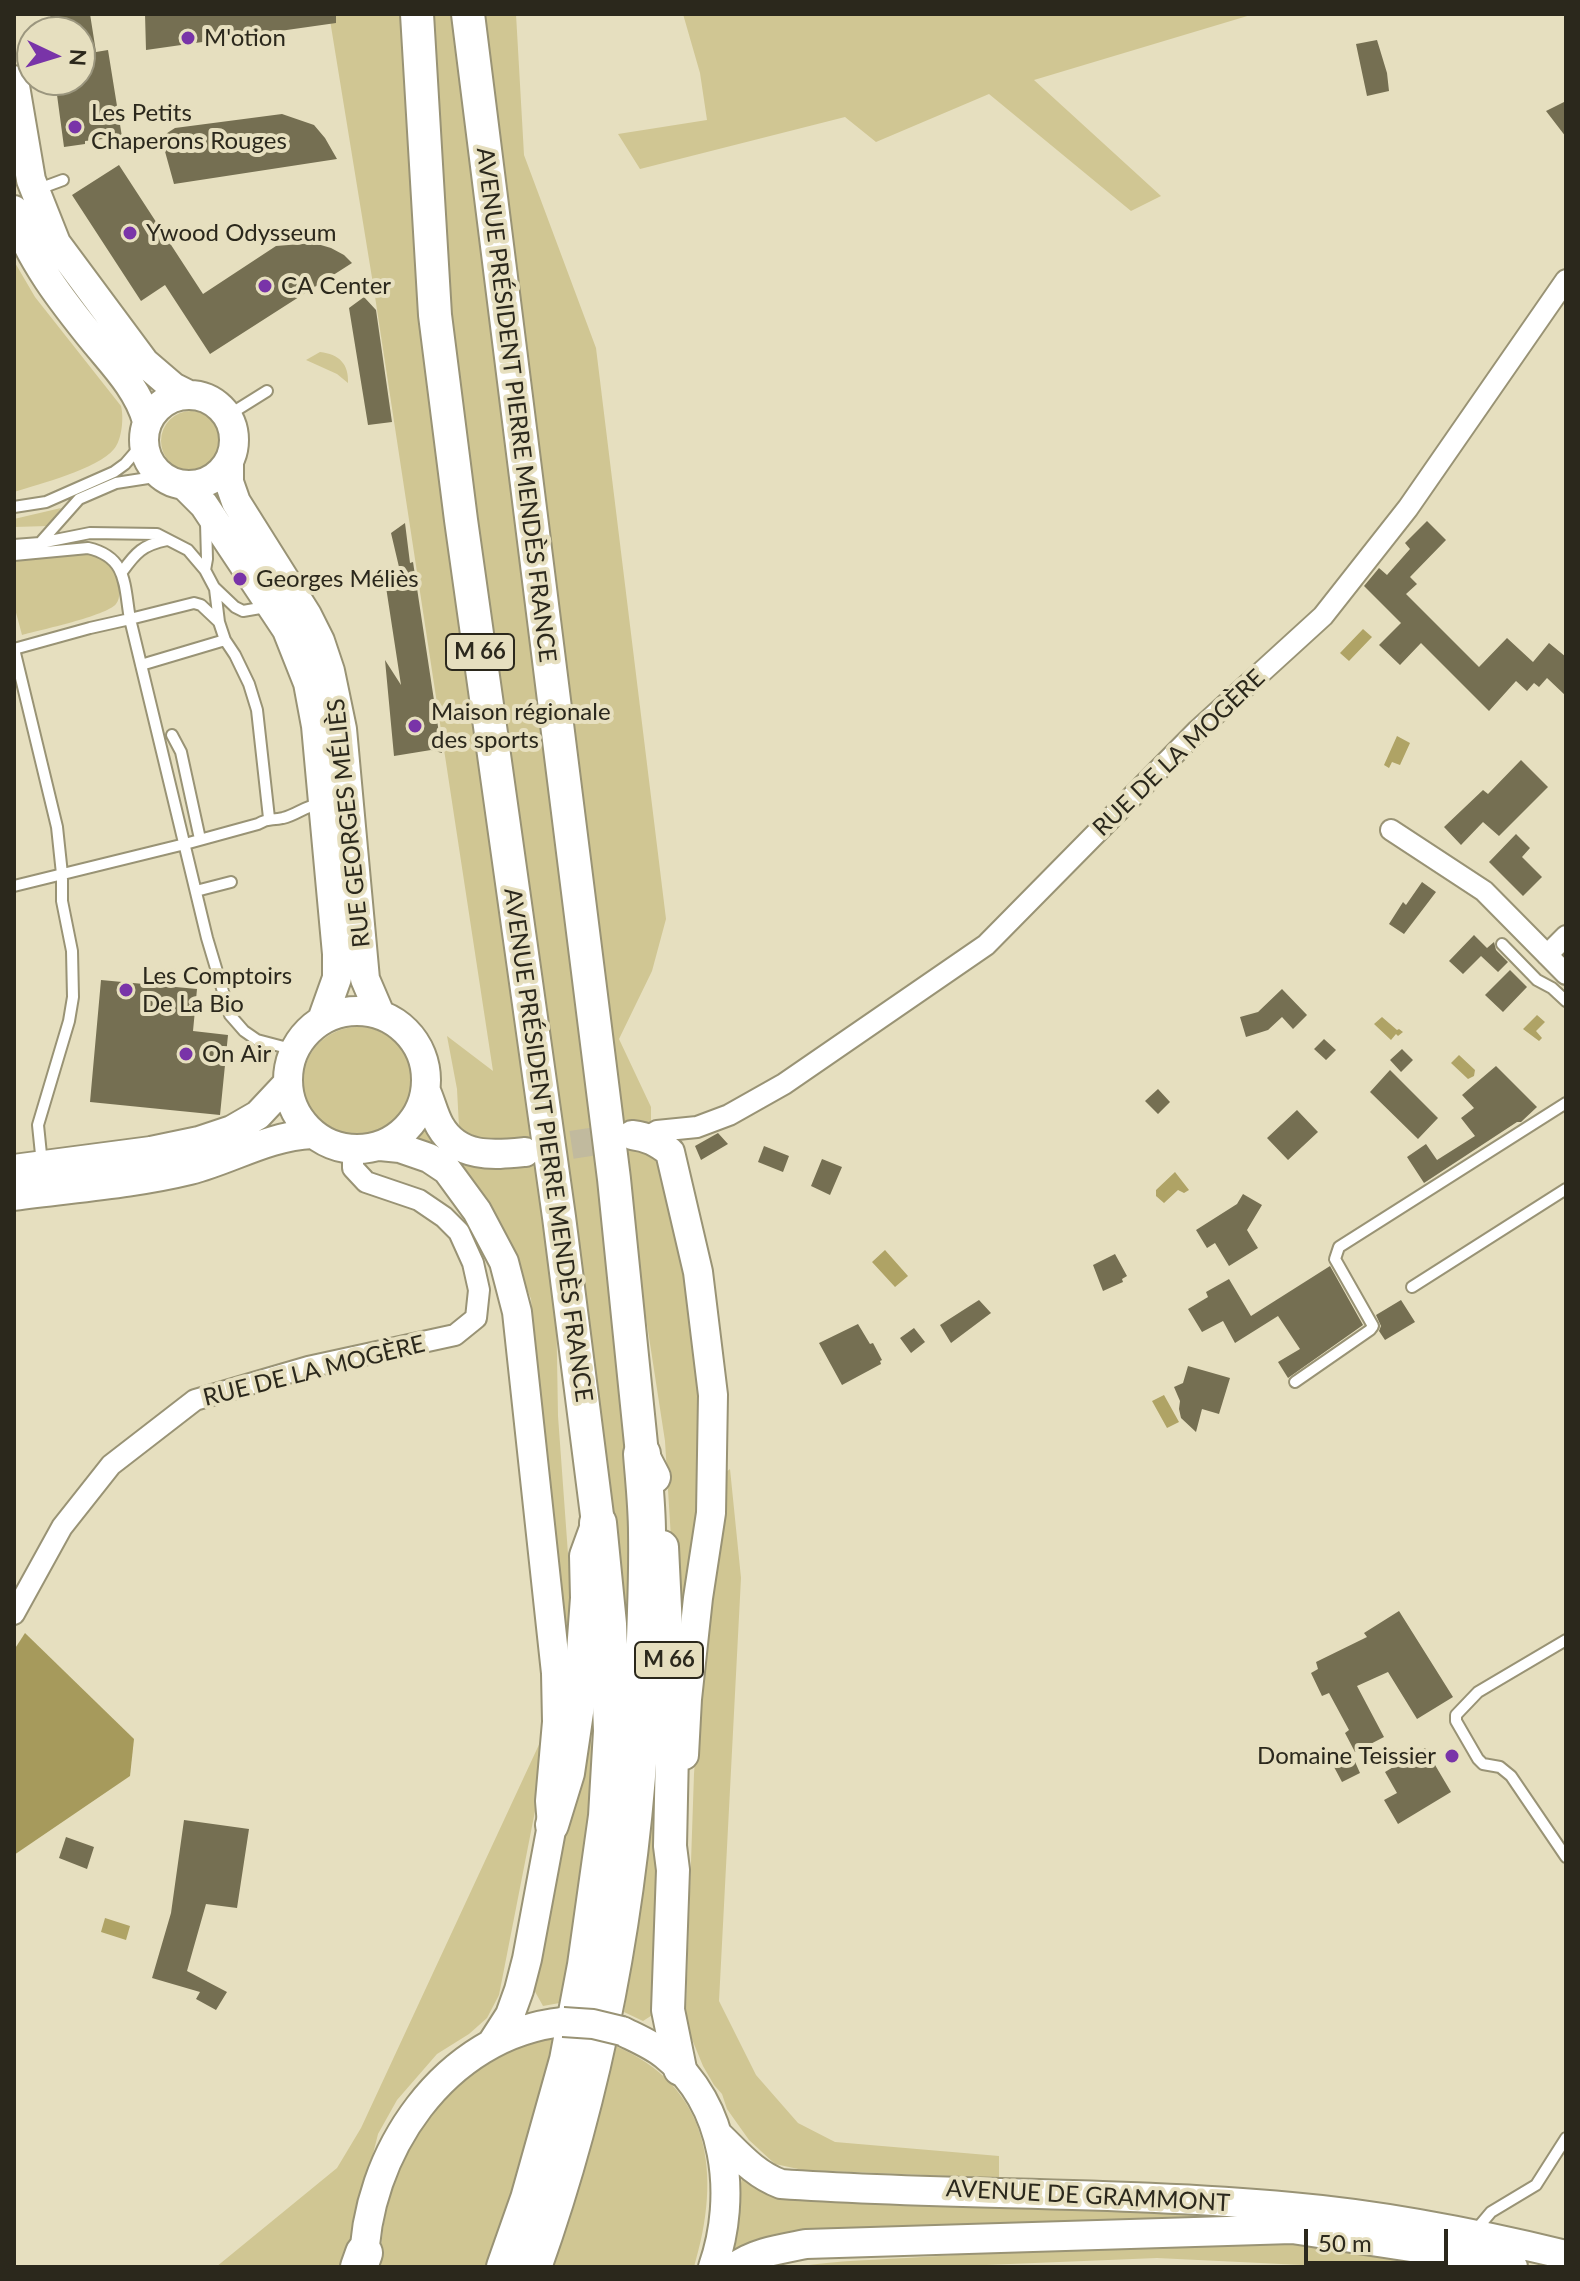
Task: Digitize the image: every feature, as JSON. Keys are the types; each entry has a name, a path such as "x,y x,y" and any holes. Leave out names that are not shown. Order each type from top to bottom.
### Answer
{"highway":[{"name":"AVENUE PRÉSIDENT PIERRE MENDÈS FRANCE","path":"533,2267 557,2199 595,2061 635,1815 646,1627 647,1532 642,1454"},
{"name":"AVENUE PRÉSIDENT PIERRE MENDÈS FRANCE","path":"505,2267 529,2199 568,2060 586,1965 607,1816 612,1731 608,1624 598,1523"}],"main road":[{"name":"AVENUE PRÉSIDENT PIERRE MENDÈS FRANCE","path":"417,14 435,315 563,1245 598,1523"},
{"name":"AVENUE PRÉSIDENT PIERRE MENDÈS FRANCE","path":"468,14 614,1179 642,1454"},
{"path":"14,80 24,237 80,323 135,392 146,431 146,455 152,466 183,489 217,477 229,464 235,446 233,426 223,410 208,398 189,395 173,387 145,363 63,253 47,225 24,200"},
{"path":"146,431 160,406 173,398 189,395"},
{"name":"RUE GEORGES MÉLIÈS","path":"229,464 229,482 236,502 307,615 330,671 342,729 365,979 380,1014"},
{"name":"RUE GEORGES MÉLIÈS","path":"183,489 287,630 308,683 316,726 337,966 337,978 322,1020"},
{"path":"361,1010 380,1014 407,1031 424,1059 427,1075 422,1105 406,1131 394,1140 367,1148 339,1148 312,1134 300,1119 291,1102 289,1066 295,1050 311,1028 322,1020 341,1012 361,1010"},
{"path":"28,1168 164,1149 199,1141 232,1130 258,1115 288,1083"},
{"path":"426,1091 441,1128 455,1143 472,1153 489,1156 525,1152"},
{"path":"14,1196 181,1172 268,1141 312,1134"},
{"path":"650,1141 698,1272 713,1395 711,1513 687,1699 680,1846 673,1870"},
{"name":"M 66","path":"367,1148 400,1148 429,1158 447,1170 477,1211 504,1262 517,1312 556,1673 557,1722 550,1801 552,1825"},
{"name":"M 66","path":"642,1454 658,1484 668,1645 672,1751 670,1846 673,1870 668,2010 680,2069"},
{"name":"M 66","path":"492,2043 510,2015 519,1990 552,1825 568,1773 580,1692 587,1598 586,1556 598,1523"},
{"path":"362,2262 373,2197 395,2143 430,2093 453,2070 492,2043 526,2028 563,2022 593,2024 622,2031 664,2054 695,2088 718,2135 727,2182 724,2225 713,2267"},
{"name":"AVENUE DE GRAMMONT","path":"718,2135 764,2178 781,2184 1071,2193 1292,2207 1466,2243 1513,2267"},
{"name":"AVENUE DE GRAMMONT","path":"735,2267 767,2251 806,2244 1261,2229 1466,2243 1566,2255"}],"street":[{"name":"RUE DE LA MOGÈRE","path":"650,1141 729,1115 784,1084 986,945 1198,730 1323,616 1408,508 1566,280"},
{"path":"1391,830 1484,891 1566,974"},
{"path":"1547,955 1566,936"},
{"name":"RUE DE LA MOGÈRE","path":"14,1614 62,1527 111,1465 195,1400 308,1367 455,1335 476,1318 479,1290 473,1263 459,1232 419,1200 366,1182 353,1168 367,1148"}],"lane":[{"path":"24,200 63,180"},
{"path":"227,416 267,391"},
{"path":"14,507 46,502 114,472 125,464 146,431"},
{"path":"40,543 79,499 116,483 183,489 207,536 205,570"},
{"path":"14,545 90,533 157,534 188,550 205,570 214,587 235,607 243,611 272,608"},
{"path":"122,572 144,546 170,539"},
{"path":"14,555 88,548 100,550 114,560 122,572 130,619 196,891 230,1015 257,1040 295,1050"},
{"path":"214,587 225,640 249,684 257,710 269,818"},
{"path":"28,1168 47,1090 63,1046 73,997 72,951 62,901 57,827 14,649 194,603 201,605 219,622"},
{"path":"141,665 225,640"},
{"path":"172,735 181,752 200,839"},
{"path":"14,886 185,844 258,824 269,818 286,818 306,806 323,804"},
{"path":"196,891 231,882"},
{"path":"1502,944 1537,980 1566,1001"},
{"path":"1295,1382 1373,1326 1335,1259 1339,1247 1566,1103"},
{"path":"1412,1287 1566,1189"},
{"path":"1566,1640 1478,1692 1456,1715 1456,1721 1483,1764 1500,1767 1511,1776 1566,1857"},
{"path":"1466,2243 1491,2212 1536,2185 1566,2138"}],"shaded area":[{"path":"329,14 402,14 556,1298 558,1416 573,1623 561,1624 531,1299 505,1234 416,1140 429,1126 441,1143 502,1143 482,1141 459,1127 457,1089 447,1036 493,1071"},
{"path":"430,14 458,14 584,1039 631,1486 626,1738 457,431"},
{"path":"482,14 516,14 524,155 596,348 666,919 652,971 619,1039 651,1107 651,1123 629,1128 641,1145 665,1160 706,1417 702,1513 679,1668 665,1441 630,1214"},
{"path":"683,14 1254,14 1034,80 1161,196 1131,211 989,94 876,142 845,117 640,169 618,134 707,120 700,73"},
{"path":"14,261 35,297 121,406 122,428 114,449 95,463 14,492"},
{"path":"320,352 342,361 347,370 348,383 337,374 306,360"},
{"path":"191,411 212,420 221,441 212,462 191,471 170,462 161,441 170,420"},
{"path":"61,508 48,526 14,527 14,519"},
{"path":"88,552 114,569 119,590 116,604 87,618 22,635 14,605 14,559"},
{"path":"1363,629 1372,637 1349,661 1340,653"},
{"path":"1397,736 1410,743 1400,765 1392,762 1389,768 1384,765"},
{"path":"1537,1015 1545,1022 1536,1031 1542,1038 1539,1041 1523,1029"},
{"path":"1382,1017 1403,1032 1391,1040 1374,1024"},
{"path":"358,1027 379,1031 397,1043 409,1061 413,1082 409,1103 397,1121 379,1133 358,1137 337,1133 319,1121 307,1103 303,1082 307,1061 319,1043 337,1031"},
{"path":"1459,1055 1475,1070 1474,1076 1468,1079 1451,1063"},
{"path":"1175,1172 1189,1190 1184,1193 1178,1190 1164,1203 1156,1196 1156,1190"},
{"path":"885,1250 908,1276 895,1287 872,1262"},
{"path":"1164,1395 1179,1422 1167,1428 1152,1401"},
{"path":"730,1469 741,1578 719,2001 756,2075 798,2123 835,2142 999,2156 999,2178 803,2170 775,2164 749,2140 727,2109 722,2094 703,2066 689,2032 686,2009 694,1774 706,1607 721,1526 726,1472"},
{"path":"25,1633 134,1739 130,1776 14,1855 14,1650"},
{"path":"592,1688 590,1809 565,2002 543,2006 533,1988"},
{"path":"659,1706 657,2012 643,2021 624,2012 646,1859"},
{"path":"543,1736 535,1811 499,1995 487,2018 469,2034 437,2054 397,2100 378,2134 345,2267 216,2267 337,2168 361,2128"},
{"path":"105,1918 130,1926 126,1940 101,1932"},
{"path":"555,2038 523,2153 486,2267 380,2267 385,2217 396,2177 406,2154 434,2110 471,2073 491,2059 518,2046"},
{"path":"613,2045 646,2063 671,2084 690,2109 701,2137 707,2167 707,2199 703,2233 694,2267 551,2267"},
{"path":"743,2175 1293,2213 729,2258 739,2220"},
{"path":"1338,2245 1436,2262 1435,2267 1343,2267 1157,2258 937,2267 795,2267 1005,2252"}],"building":[{"path":"50,14 90,16 50,16"},
{"name":"M'otion","path":"145,14 336,14 336,23 146,50"},
{"path":"1377,40 1389,91 1367,96 1356,44"},
{"path":"108,50 122,137 64,147 57,96 96,96 96,52"},
{"path":"1566,101 1566,137 1546,111"},
{"path":"282,114 314,125 337,159 174,184 161,137 175,128"},
{"path":"119,165 203,294 276,246 314,243 331,248 352,263 210,354 165,285 141,301 72,195"},
{"path":"364,297 376,310 392,422 368,425 349,308"},
{"path":"1427,521 1446,540 1410,577 1417,584 1406,594 1479,667 1507,638 1533,662 1549,643 1566,657 1566,696 1547,678 1539,687 1534,683 1527,691 1516,681 1489,711 1421,643 1400,665 1379,645 1401,623 1364,586 1379,568 1387,575 1410,549 1405,543"},
{"path":"405,523 442,753 431,750 394,756 385,660 401,685 386,587 395,582 394,576 399,567 391,533"},
{"path":"1521,760 1548,787 1499,836 1483,822 1461,845 1444,827 1483,790 1488,794"},
{"path":"1516,834 1530,848 1522,857 1542,877 1523,896 1489,862"},
{"path":"1422,882 1436,892 1404,934 1389,924 1403,902 1406,905"},
{"path":"1474,935 1487,948 1494,942 1496,950 1508,962 1498,972 1481,956 1463,974 1449,961"},
{"path":"1510,970 1527,987 1503,1012 1485,995"},
{"path":"101,980 197,989 193,1031 228,1035 220,1115 90,1102"},
{"path":"1282,989 1307,1015 1293,1029 1282,1017 1268,1030 1246,1037 1240,1017 1258,1012"},
{"path":"1324,1039 1336,1050 1326,1060 1314,1049"},
{"path":"1402,1049 1413,1060 1401,1072 1390,1060"},
{"path":"1496,1066 1537,1107 1521,1122 1424,1183 1407,1157 1426,1144 1437,1160 1475,1136 1461,1118 1474,1108 1462,1095"},
{"path":"1390,1070 1438,1118 1418,1139 1370,1092"},
{"path":"1158,1089 1170,1102 1158,1114 1145,1101"},
{"path":"1297,1110 1318,1132 1288,1160 1267,1138"},
{"path":"718,1133 728,1144 701,1160 695,1146"},
{"path":"764,1146 789,1156 783,1172 758,1162"},
{"path":"822,1159 842,1167 830,1195 811,1186"},
{"path":"1243,1194 1262,1205 1247,1230 1258,1248 1229,1266 1215,1243 1207,1248 1196,1230 1237,1204"},
{"path":"1115,1254 1127,1276 1122,1279 1123,1282 1103,1291 1093,1265"},
{"path":"1330,1266 1363,1325 1288,1378 1278,1362 1300,1349 1278,1316 1235,1343 1223,1321 1202,1332 1188,1309 1208,1297 1206,1292 1229,1279 1251,1316"},
{"path":"979,1300 991,1313 951,1343 940,1325"},
{"path":"1401,1300 1415,1322 1385,1340 1379,1331 1381,1326 1376,1315"},
{"path":"858,1324 870,1344 873,1343 881,1364 842,1385 819,1343"},
{"path":"914,1328 925,1342 911,1353 900,1338"},
{"path":"1188,1366 1230,1378 1219,1414 1202,1409 1196,1432 1181,1418 1180,1401 1174,1387 1183,1383"},
{"path":"1399,1611 1453,1697 1417,1719 1388,1672 1357,1686 1384,1737 1355,1752 1345,1733 1349,1730 1329,1693 1322,1696 1311,1673 1318,1669 1316,1662 1367,1637 1364,1633"},
{"path":"1425,1748 1451,1792 1398,1824 1384,1800 1397,1793 1385,1772"},
{"path":"1352,1755 1360,1773 1342,1782 1333,1765"},
{"path":"184,1820 249,1829 237,1908 206,1904 187,1971 227,1992 216,2010 196,1999 200,1992 152,1978 171,1913"},
{"path":"66,1837 94,1847 87,1869 59,1858"}],"tunnel":[{"path":"530,1151 631,1136"}],"place":[{"name":"M'otion","path":"188,38"},
{"name":"Les Petits Chaperons Rouges","path":"75,127"},
{"name":"Ywood Odysseum","path":"130,233"},
{"name":"CA Center","path":"265,286"},
{"name":"Georges Méliès","path":"240,579"},
{"name":"Maison régionale des sports","path":"415,726"},
{"name":"Les Comptoirs De La Bio","path":"126,990"},
{"name":"On Air","path":"186,1054"},
{"name":"Domaine Teissier","path":"1452,1756"}]}
